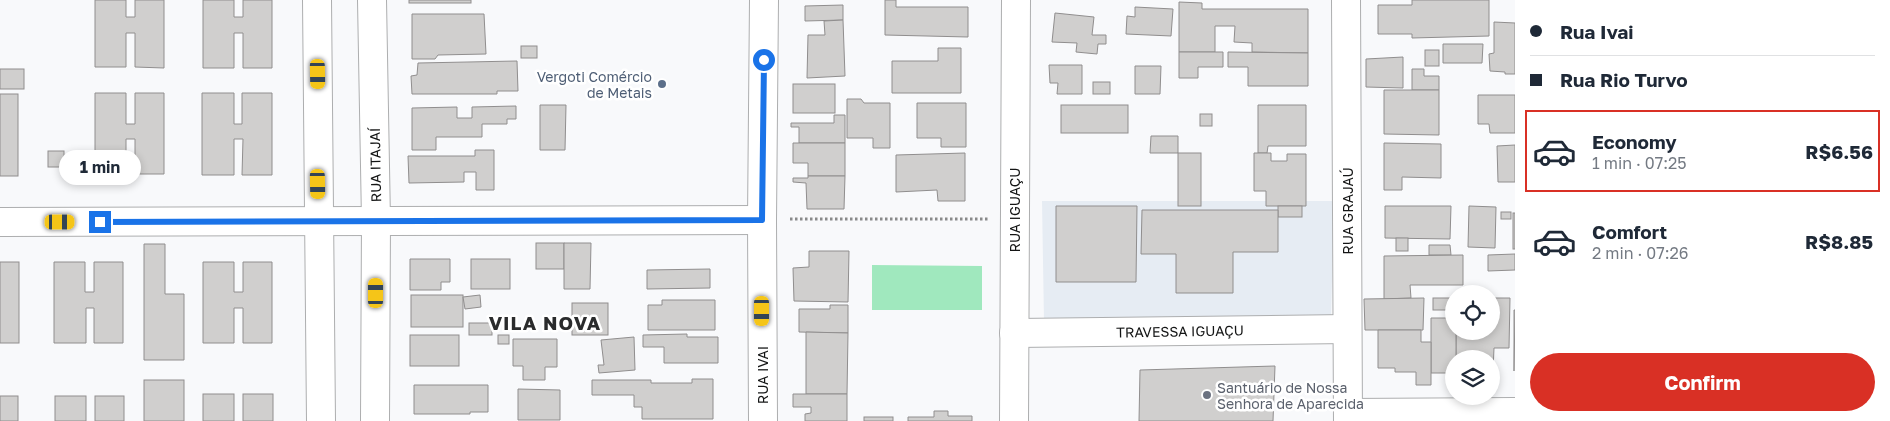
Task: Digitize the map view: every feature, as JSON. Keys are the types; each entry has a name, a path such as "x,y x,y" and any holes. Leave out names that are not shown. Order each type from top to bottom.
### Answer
{"street":[{"path":"317,0 322,421"},
{"name":"RUA ITAJAÍ","path":"372,0 376,220 375,421"},
{"name":"RUA IVAI","path":"763,421 764,0"},
{"name":"RUA IGUAÇU","path":"1014,421 1016,0"},
{"name":"RUA GRAJAÚ","path":"1346,0 1348,417"},
{"path":"0,222 762,220"},
{"name":"TRAVESSA IGUAÇU","path":"1014,333 1347,329"},
{"path":"1348,417 1515,412"}],"path":[{"path":"762,220 1014,219"}],"shaded area":[{"path":"1042,201 1334,201 1331,320 1044,322"}],"green space":[{"path":"872,265 982,266 982,310 872,310"}],"building":[{"path":"95,0 126,0 126,17 135,17 135,0 164,0 164,68 135,67 135,33 126,33 126,67 95,67"},
{"path":"203,0 234,0 234,17 243,17 243,0 272,0 272,68 243,68 243,33 234,33 234,68 203,68"},
{"path":"409,0 471,0 471,3 409,3"},
{"path":"885,0 896,0 896,7 968,7 968,37 885,35"},
{"path":"1412,0 1489,0 1489,36 1412,38 1412,34 1378,34 1378,5 1412,5"},
{"path":"1179,2 1202,3 1202,9 1308,9 1308,53 1252,52 1252,43 1234,42 1235,26 1215,26 1215,52 1179,52"},
{"path":"843,5 843,20 805,21 805,6"},
{"path":"1135,7 1173,9 1171,36 1126,34 1127,16 1135,17"},
{"path":"1055,13 1094,17 1092,35 1106,35 1106,44 1098,44 1097,54 1076,52 1077,43 1052,42"},
{"path":"412,14 484,14 486,54 438,55 435,59 412,59"},
{"path":"843,20 845,76 807,78 808,35 825,35 824,21"},
{"path":"1494,22 1515,23 1515,74 1490,71 1489,54 1494,53"},
{"path":"1443,44 1483,44 1482,63 1443,63"},
{"path":"521,46 537,46 537,58 521,58"},
{"path":"938,48 961,48 961,93 892,93 892,61 938,61"},
{"path":"1425,50 1439,50 1439,66 1425,66"},
{"path":"1179,52 1223,52 1223,67 1198,67 1198,78 1179,78"},
{"path":"1228,52 1308,53 1308,86 1248,86 1248,67 1228,67"},
{"path":"1403,57 1403,88 1366,87 1366,59"},
{"path":"517,61 518,91 497,91 497,94 412,94 411,76 417,75 418,63"},
{"path":"1049,65 1082,65 1082,94 1057,94 1058,83 1050,83"},
{"path":"1135,66 1161,66 1160,94 1135,94"},
{"path":"0,69 24,69 24,89 0,89"},
{"path":"1412,69 1424,69 1424,76 1439,76 1439,90 1412,90"},
{"path":"1093,82 1110,82 1110,94 1093,94"},
{"path":"793,84 835,84 835,113 793,113"},
{"path":"1384,90 1439,90 1439,135 1384,134"},
{"path":"95,93 126,93 126,124 135,124 135,93 164,93 164,174 135,174 135,139 126,139 126,174 95,174"},
{"path":"202,93 234,93 234,124 242,124 242,93 272,93 272,175 242,175 243,139 234,139 234,175 202,175"},
{"path":"0,94 18,94 18,176 0,176"},
{"path":"1478,95 1515,95 1515,133 1490,133 1489,124 1478,124"},
{"path":"847,99 861,99 864,103 890,103 890,148 873,148 873,138 847,138"},
{"path":"917,103 966,103 966,147 941,147 941,138 917,138"},
{"path":"540,105 566,105 565,150 540,150"},
{"path":"1061,105 1128,105 1128,133 1061,133"},
{"path":"1258,105 1306,105 1306,146 1268,146 1267,153 1258,153"},
{"path":"516,106 516,119 507,119 507,124 482,124 482,137 436,137 436,150 412,150 412,108 457,107 457,118 472,118 472,107"},
{"path":"1200,114 1212,114 1212,126 1200,126"},
{"path":"834,115 845,115 845,143 799,143 799,127 791,127 791,123 834,123"},
{"path":"1151,136 1178,136 1178,153 1150,153"},
{"path":"793,143 845,143 845,176 808,176 808,163 793,163"},
{"path":"1384,143 1441,144 1441,178 1402,177 1402,190 1384,190"},
{"path":"1515,145 1515,182 1498,182 1497,146"},
{"path":"475,150 494,150 494,190 476,190 476,172 464,172 464,182 409,183 408,156 475,156"},
{"path":"48,151 64,151 64,167 48,167"},
{"path":"965,153 965,201 938,201 937,190 896,192 896,155"},
{"path":"1178,153 1201,153 1201,206 1178,206"},
{"path":"1254,153 1271,153 1271,161 1287,161 1287,154 1306,154 1306,206 1266,206 1266,191 1254,191"},
{"path":"808,176 845,176 844,209 807,209 806,183 793,182 793,178 808,178"},
{"path":"1056,206 1137,206 1136,282 1056,282"},
{"path":"1278,206 1302,206 1302,217 1278,217"},
{"path":"1385,206 1451,206 1450,239 1385,238"},
{"path":"1469,206 1496,207 1495,248 1468,247"},
{"path":"1142,210 1278,210 1278,252 1233,252 1233,293 1176,293 1176,254 1141,254"},
{"path":"1501,212 1511,212 1511,219 1501,219"},
{"path":"1513,213 1515,213 1515,249 1513,249"},
{"path":"1396,238 1408,238 1408,251 1396,251"},
{"path":"536,243 564,243 564,269 536,269"},
{"path":"564,243 591,243 590,289 564,289"},
{"path":"144,244 165,244 165,294 184,294 184,360 144,360"},
{"path":"1429,245 1450,245 1451,255 1429,255"},
{"path":"809,251 849,251 848,302 794,301 793,268 809,267"},
{"path":"1515,254 1515,270 1488,271 1488,255"},
{"path":"1463,255 1463,285 1410,285 1411,298 1384,299 1384,256"},
{"path":"410,259 450,259 450,282 441,282 441,290 410,290"},
{"path":"471,259 510,259 510,289 471,289"},
{"path":"0,262 19,262 19,343 0,343"},
{"path":"54,262 85,262 85,292 94,292 94,262 123,262 123,343 94,343 94,308 86,308 86,343 54,343"},
{"path":"203,262 234,262 234,292 243,292 243,262 272,262 272,343 243,343 243,308 234,308 234,343 203,343"},
{"path":"710,269 710,288 647,289 647,270"},
{"path":"411,295 463,295 463,327 411,327"},
{"path":"480,295 481,307 465,309 463,297"},
{"path":"1424,298 1423,330 1365,330 1364,299"},
{"path":"1433,298 1445,298 1445,310 1433,310"},
{"path":"1500,298 1510,298 1509,348 1456,350 1456,340 1500,340"},
{"path":"662,300 715,300 715,330 648,330 648,305 662,305"},
{"path":"572,303 608,303 608,335 572,335"},
{"path":"830,305 848,305 848,333 799,332 799,309 830,309"},
{"path":"1514,310 1515,310 1514,371"},
{"path":"1431,318 1445,318 1445,340 1456,340 1456,350 1445,350 1445,373 1431,373"},
{"path":"469,323 492,323 492,335 469,335"},
{"path":"1378,330 1421,330 1421,342 1431,342 1431,385 1416,385 1416,372 1395,372 1395,368 1378,368"},
{"path":"806,332 848,333 847,394 806,394"},
{"path":"687,334 687,337 718,337 718,363 664,363 664,347 643,347 643,335"},
{"path":"410,335 459,335 459,366 410,366"},
{"path":"498,335 509,335 509,344 498,344"},
{"path":"634,337 635,370 599,373 598,365 604,365 601,340"},
{"path":"513,339 557,339 557,367 545,367 545,380 523,380 523,366 513,366"},
{"name":"Santuário de Nossa Senhora de Aparecida","path":"1275,366 1273,421 1139,421 1140,370"},
{"path":"692,379 713,379 713,419 642,419 642,407 634,407 634,395 592,395 592,380 651,380 651,383 692,383"},
{"path":"144,380 184,380 184,421 144,421"},
{"path":"414,385 488,385 488,412 470,412 470,414 414,414"},
{"path":"518,389 560,390 560,420 518,420"},
{"path":"203,394 234,394 234,421 203,421"},
{"path":"243,394 273,394 273,421 243,421"},
{"path":"793,394 847,394 847,421 805,421 805,414 811,413 811,407 793,407"},
{"path":"0,396 18,396 18,421 0,421"},
{"path":"55,396 86,396 86,421 55,421"},
{"path":"95,396 124,396 124,421 95,421"},
{"path":"934,411 948,411 948,416 972,416 972,421 908,421 908,417 934,417"},
{"path":"864,417 893,417 893,421 864,421"}],"place":[{"name":"Vergoti Comércio de Metais","path":"662,84"},
{"name":"Santuário de Nossa Senhora de Aparecida","path":"1207,395"}],"district":[{"name":"VILA NOVA","path":"545,322"}],"route":[{"path":"100,222 762,220 764,60"}]}
